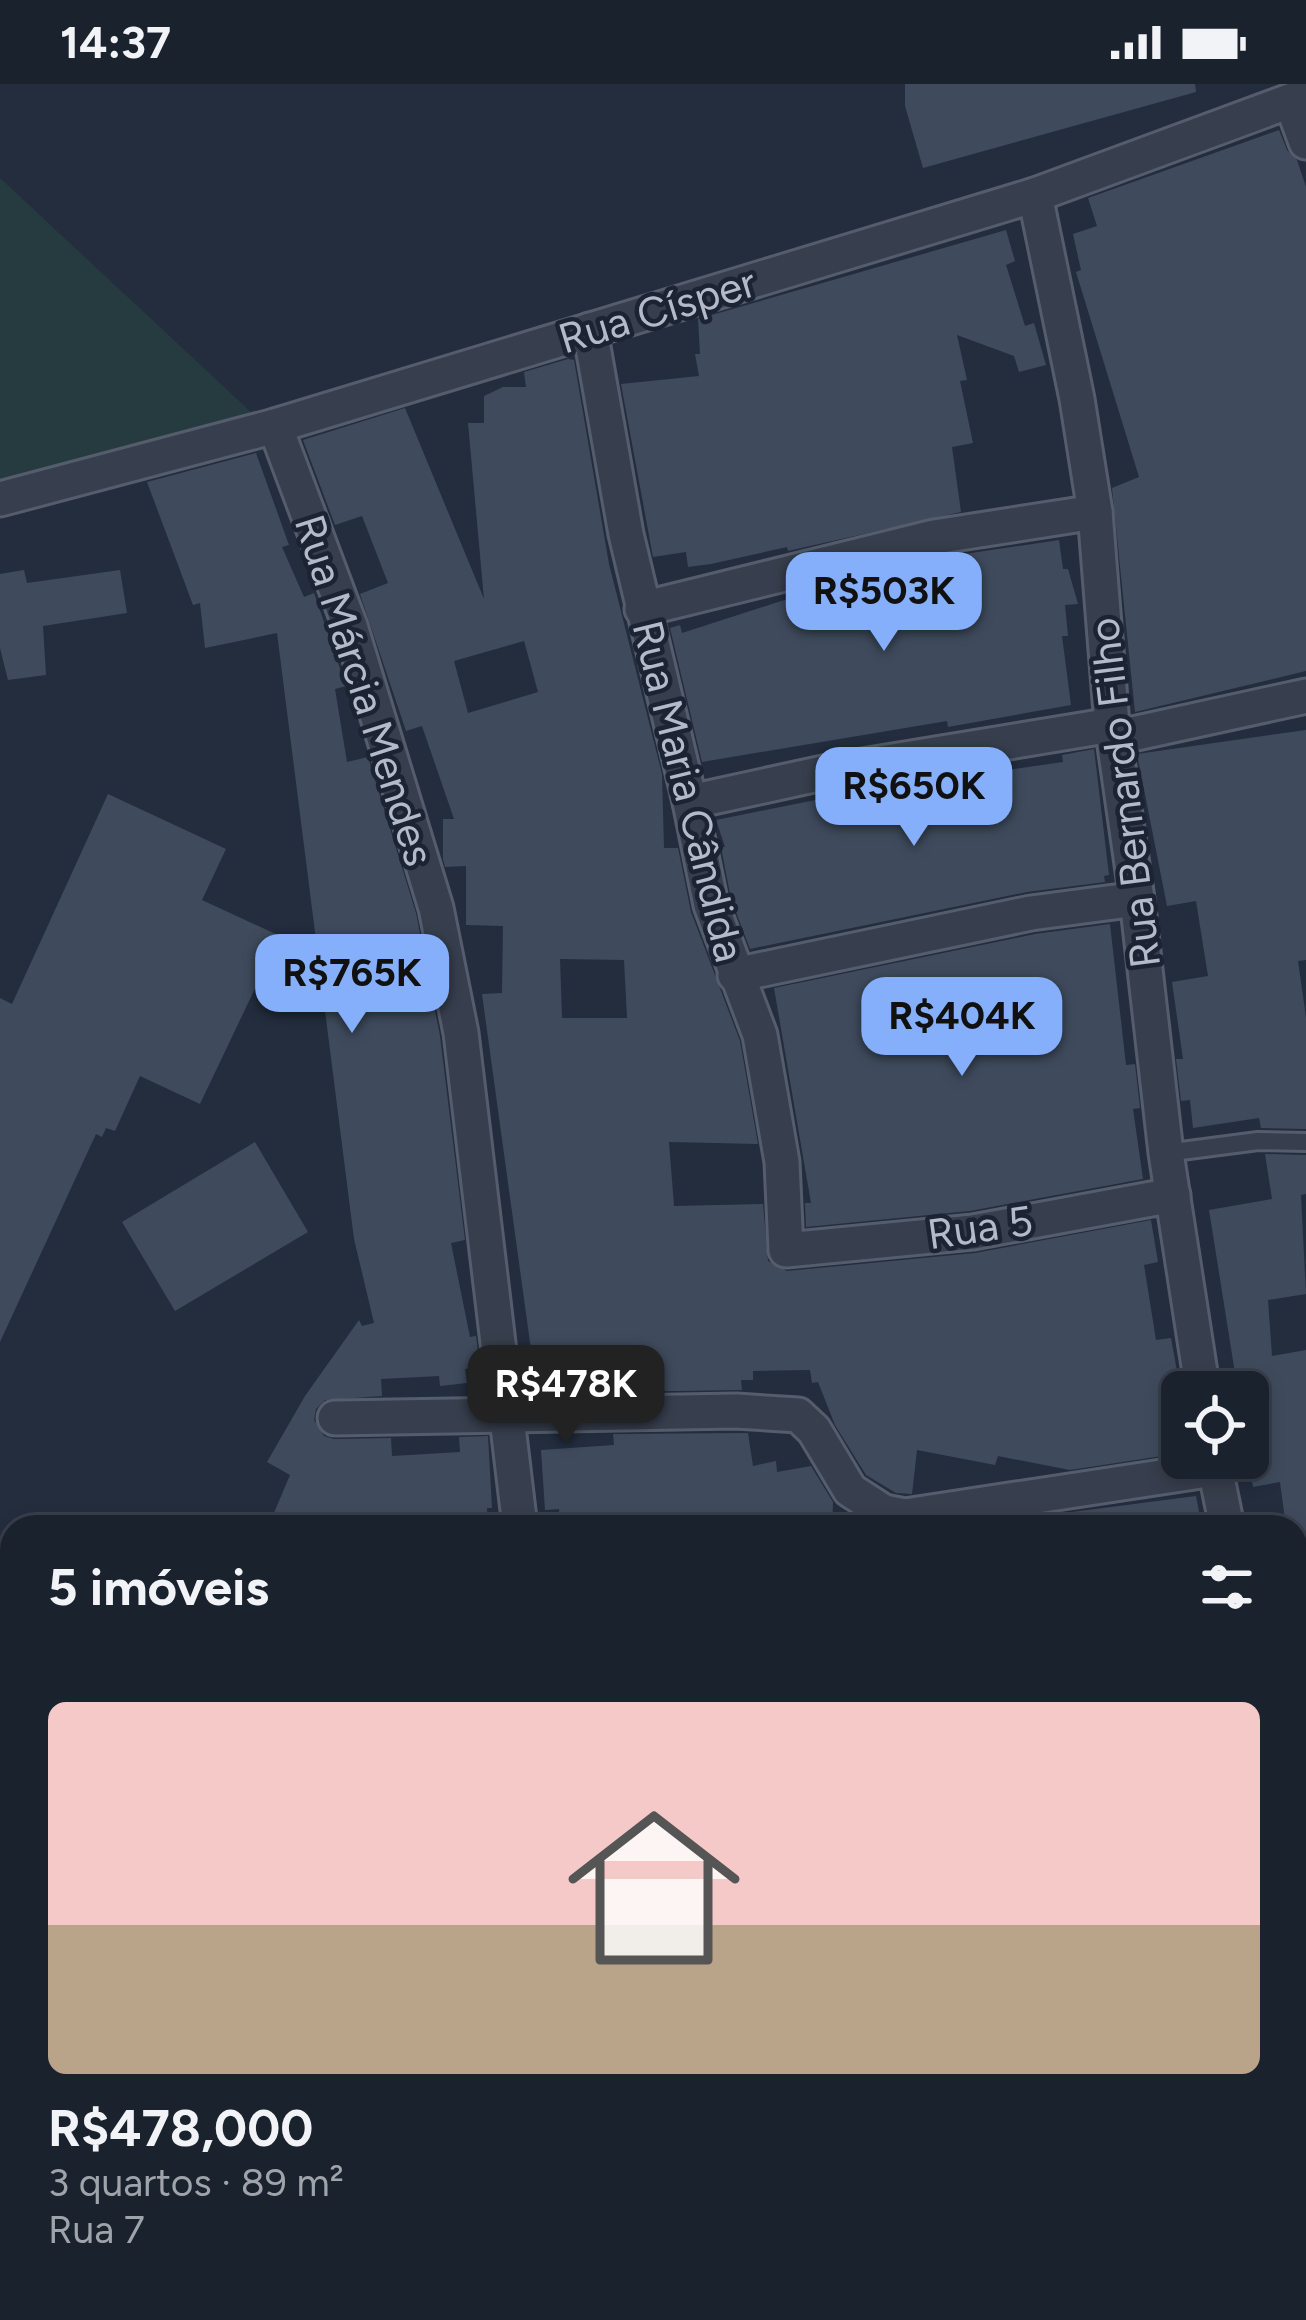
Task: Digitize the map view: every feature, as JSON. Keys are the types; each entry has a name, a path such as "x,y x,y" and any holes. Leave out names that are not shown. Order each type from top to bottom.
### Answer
{"street":[{"path":"1299,98 1306,142"},
{"name":"Rua Císper","path":"0,499 275,426 1036,195 1299,98"},
{"name":"Rua Bernardo Filho","path":"1036,195 1095,512 1113,732 1166,1153 1200,1371"},
{"name":"Rua Maria Cândida","path":"590,330 642,609 711,905 760,1035 769,1076 782,1162 787,1250"},
{"name":"Rua Márcia Mendes","path":"275,426 350,626 448,955 519,1515"},
{"path":"642,609 934,537 1095,512"},
{"path":"690,802 854,767 1113,732 1306,696"},
{"path":"735,975 1030,914 1137,899"},
{"name":"Rua 5","path":"787,1250 973,1232 1173,1195"},
{"path":"335,1418 736,1411 798,1415 814,1430 850,1490 884,1512 900,1515"},
{"path":"911,1515 1161,1473"},
{"path":"1217,1479 1225,1515"}],"lane":[{"path":"1166,1153 1258,1141 1306,1142"}],"green space":[{"path":"0,178 252,413 0,484"}],"building":[{"path":"905,84 1195,84 1196,92 923,168 905,106"},
{"path":"1279,130 1306,187 1306,671 1135,712 1112,488 1139,477 1076,272 1081,270 1073,234 1097,226 1088,198"},
{"path":"1006,230 1015,261 1006,265 1025,326 1034,323 1046,365 1019,372 1014,356 957,335 967,380 960,381 973,443 952,447 961,512 711,564 688,567 686,552 653,557 621,384 699,376 695,354 700,354 698,319"},
{"path":"574,360 609,564 662,774 664,848 678,848 691,912 740,1041 758,1144 669,1142 674,1206 763,1204 768,1261 787,1271 975,1253 1151,1220 1158,1262 1144,1265 1156,1340 1171,1338 1177,1371 1161,1371 1161,1456 1070,1470 998,1456 995,1465 917,1450 912,1494 896,1493 866,1475 835,1425 818,1382 812,1383 810,1370 753,1371 753,1380 741,1380 742,1390 611,1392 610,1387 598,1387 598,1379 536,1386 482,994 502,993 503,926 466,925 466,866 445,867 443,859 443,819 454,819 422,726 406,731 360,594 388,583 362,516 335,525 303,440 405,408 484,599 468,423 484,423 484,396 503,387 526,387 524,372","holes":["524,641 538,692 468,713 454,661","560,959 624,960 627,1018 562,1018"]},
{"path":"256,453 289,545 282,547 304,597 314,593 346,686 335,689 347,762 368,757 416,913 440,1036 465,1240 451,1243 480,1366 465,1369 467,1383 440,1386 439,1376 381,1379 382,1396 325,1400 314,1420 324,1436 334,1439 391,1438 392,1456 460,1452 459,1437 488,1436 492,1508 487,1508 487,1515 273,1515 290,1475 267,1462 305,1396 359,1320 362,1326 374,1323 354,1239 277,633 205,648 200,603 193,605 147,482"},
{"path":"1059,540 1063,569 1068,569 1078,604 1065,605 1068,636 1062,636 1071,705 702,762 670,628 680,625 682,633 796,593 938,558"},
{"path":"24,570 27,583 120,570 127,613 43,626 46,675 8,680 0,648 0,574"},
{"path":"1306,730 1306,960 1298,961 1306,1017 1306,1129 1261,1128 1259,1118 1193,1128 1190,1100 1181,1101 1176,1059 1183,1059 1172,982 1208,976 1196,901 1167,906 1137,754"},
{"path":"1094,749 1109,875 1104,876 1105,882 1027,892 750,949 731,899 721,847 725,847 716,820 850,793 1063,762 1062,755"},
{"path":"108,794 226,849 202,900 280,936 200,1104 140,1076 115,1131 106,1128 102,1137 96,1134 0,1342 0,998 12,1004"},
{"path":"1110,924 1126,1065 1135,1064 1140,1108 1133,1109 1143,1179 970,1211 806,1227 805,1203 811,1203 774,988 1035,934"},
{"path":"255,1142 308,1232 175,1311 122,1222"},
{"path":"1265,1154 1306,1155 1306,1194 1301,1195 1306,1294 1268,1300 1272,1356 1306,1350 1306,1515 1284,1515 1280,1482 1253,1487 1252,1479 1269,1479 1269,1371 1235,1371 1209,1210 1272,1199"},
{"path":"748,1433 753,1466 776,1461 777,1472 811,1466 833,1502 832,1515 559,1515 559,1509 545,1510 541,1450 614,1445 613,1434"},
{"path":"1196,1496 1200,1515 1072,1515"}]}
